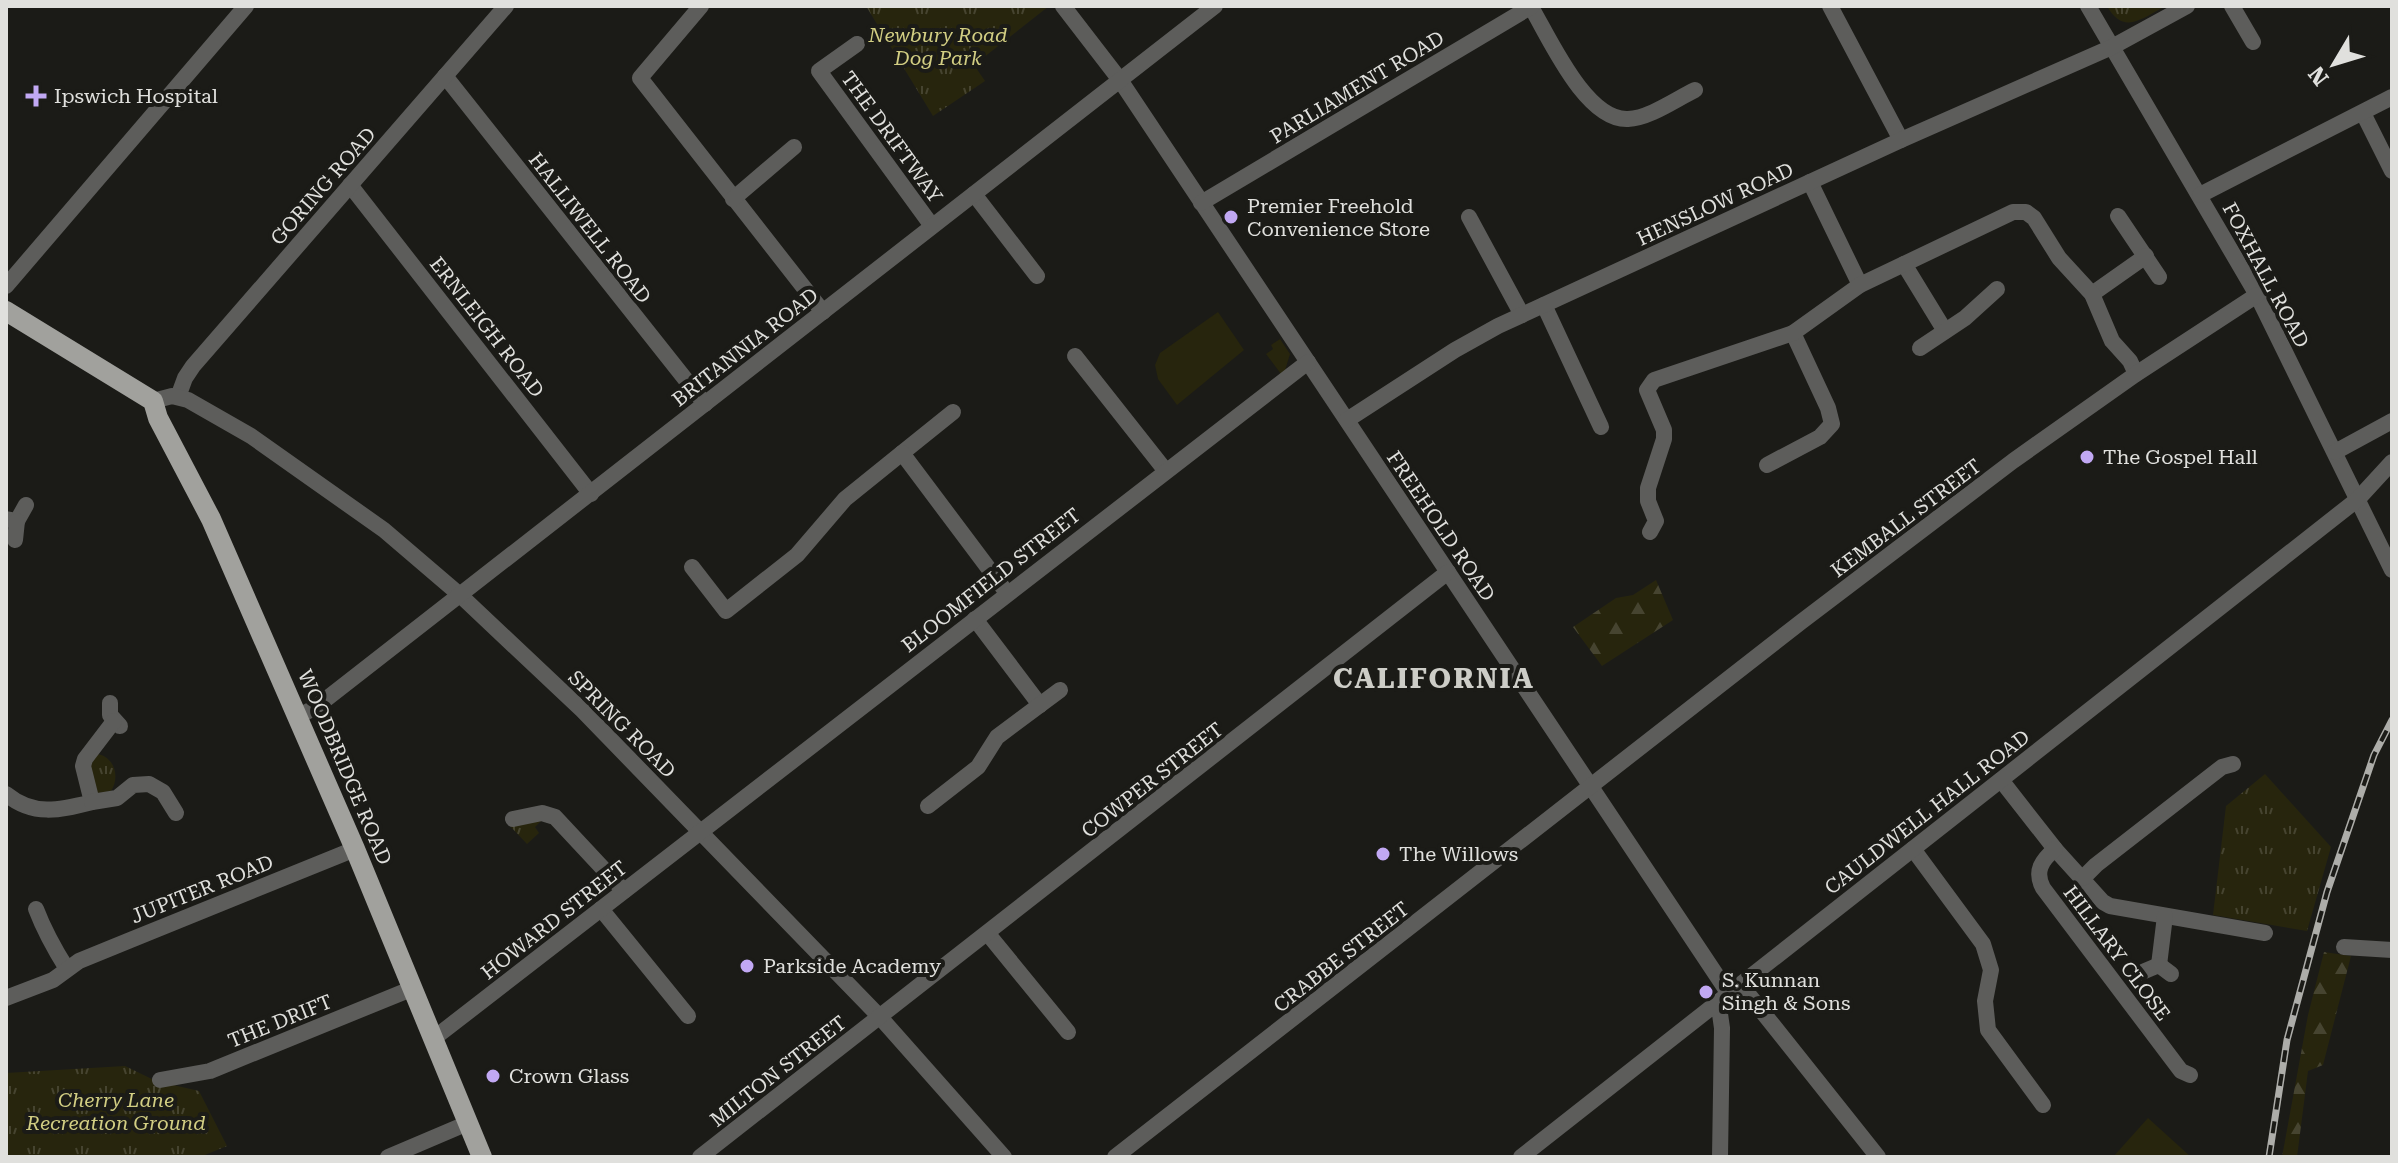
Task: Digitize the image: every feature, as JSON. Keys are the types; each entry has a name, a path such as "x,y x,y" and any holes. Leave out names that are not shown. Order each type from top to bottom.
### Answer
{"main road":[{"path":"6,311 153,401"},
{"name":"WOODBRIDGE ROAD","path":"153,401 158,418 211,519 355,849 482,1157"}],"street":[{"path":"6,286 246,6"},
{"name":"GORING ROAD","path":"178,397 193,366 506,6"},
{"path":"701,6 640,78 823,312"},
{"name":"FREEHOLD ROAD","path":"1063,6 1120,80 1590,787 1735,989 1878,1157"},
{"name":"BRITANNIA ROAD","path":"297,717 316,707 1215,6"},
{"path":"1532,6 1583,94 1595,107 1610,116 1639,117 1695,90"},
{"name":"PARLIAMENT ROAD","path":"1201,203 1532,6"},
{"path":"1830,6 1901,140"},
{"name":"FOXHALL ROAD","path":"2088,6 2257,295 2392,570"},
{"name":"HENSLOW ROAD","path":"1347,420 1455,350 1522,315 1901,140 2112,47 2187,6"},
{"path":"2232,6 2253,42"},
{"name":"THE DRIFTWAY","path":"857,44 819,71 932,226"},
{"name":"HALLIWELL ROAD","path":"445,76 705,404"},
{"path":"2200,195 2392,97"},
{"path":"2363,113 2392,171"},
{"path":"733,199 794,147"},
{"path":"1810,182 1860,285"},
{"name":"ERNLEIGH ROAD","path":"350,185 591,494"},
{"path":"974,194 1037,276"},
{"path":"1650,532 1661,517 1648,501 1648,488 1664,430 1647,390 1654,380 1793,333 1860,285 2013,212 2026,212 2034,218 2059,258 2092,294 2112,341 2130,361 2136,374"},
{"path":"2118,216 2159,277"},
{"path":"1469,217 1522,315"},
{"path":"2092,294 2146,256"},
{"path":"1904,264 1945,331"},
{"path":"1920,348 1965,318 1997,289"},
{"name":"KEMBALL STREET","path":"1590,787 2013,461 2136,374 2257,295"},
{"path":"1544,305 1601,427"},
{"path":"1767,465 1820,437 1832,424 1828,408 1793,333"},
{"path":"1075,356 1165,470"},
{"name":"BLOOMFIELD STREET","path":"700,832 1308,362"},
{"path":"153,401 178,397"},
{"name":"SPRING ROAD","path":"178,397 217,414 330,490 384,530 460,595 582,710 879,1016 1004,1157"},
{"path":"712,624 797,555 845,499 953,412"},
{"path":"2335,452 2392,421"},
{"path":"902,453 1007,593"},
{"name":"CAULDWELL HALL ROAD","path":"1521,1157 2358,499 2392,462"},
{"path":"15,540 11,520 26,505"},
{"path":"692,567 726,611"},
{"name":"COWPER STREET","path":"879,1016 988,934 1448,572"},
{"path":"975,619 1040,705"},
{"path":"928,806 978,767 997,737 1060,690"},
{"path":"92,802 83,766 85,759 118,724 110,715 110,703"},
{"path":"2083,878 2222,767 2233,764"},
{"path":"2001,780 2055,849 2110,906 2265,933"},
{"path":"6,794 23,805 44,811 117,798 133,785 149,784 163,792 176,813"},
{"name":"CRABBE STREET","path":"1115,1157 1590,787"},
{"path":"513,819 542,813 555,817 624,891"},
{"name":"HOWARD STREET","path":"433,1039 700,832"},
{"name":"JUPITER ROAD","path":"6,998 53,980 79,961 355,849"},
{"path":"1913,849 1987,953 1991,970 1985,1001 1988,1030 2043,1105"},
{"name":"HILLARY CLOSE","path":"2055,849 2040,868 2043,888 2181,1071 2190,1075"},
{"path":"36,909 44,932 51,937 67,969"},
{"path":"601,909 688,1016"},
{"path":"2140,973 2165,970 2165,916"},
{"path":"988,934 1068,1032"},
{"path":"2344,947 2392,950"},
{"name":"THE DRIFT","path":"160,1080 210,1071 411,989"},
{"path":"1714,1006 1722,1020 1720,1157"},
{"name":"MILTON STREET","path":"700,1157 879,1016"},
{"path":"388,1157 468,1123"}],"green space":[{"name":"Newbury Road Dog Park","path":"866,6 1049,6 974,65 985,81 933,116"},
{"path":"2107,6 2166,6 2134,22 2127,22 2113,15"},
{"path":"1218,312 1244,350 1177,405 1158,379 1155,365 1160,353"},
{"path":"1280,339 1290,354 1284,374 1266,354 1273,349 1271,345"},
{"path":"1656,580 1673,620 1602,666 1573,627 1616,598 1633,595"},
{"path":"98,754 104,756 114,769 115,780 111,791 98,793 95,790 90,768"},
{"path":"2265,774 2331,847 2307,931 2213,915 2226,806"},
{"path":"542,820 535,827 539,833 527,844 510,826"},
{"path":"2324,952 2351,956 2323,1065 2308,1071 2297,1157 2282,1157 2308,1015"},
{"name":"Cherry Lane Recreation Ground","path":"125,1066 156,1081 199,1091 227,1146 200,1157 6,1157 6,1073"},
{"path":"2148,1118 2191,1157 2113,1157"}],"railway":[{"path":"2269,1157 2287,1040 2327,892 2374,755 2392,720"}],"place":[{"name":"Ipswich Hospital","path":"36,96"},
{"name":"Premier Freehold Convenience Store","path":"1231,217"},
{"name":"The Gospel Hall","path":"2087,457"},
{"name":"The Willows","path":"1383,854"},
{"name":"Parkside Academy","path":"747,966"},
{"name":"S. Kunnan Singh & Sons","path":"1706,992"},
{"name":"Crown Glass","path":"493,1076"}],"district":[{"name":"CALIFORNIA","path":"1434,678"}]}
